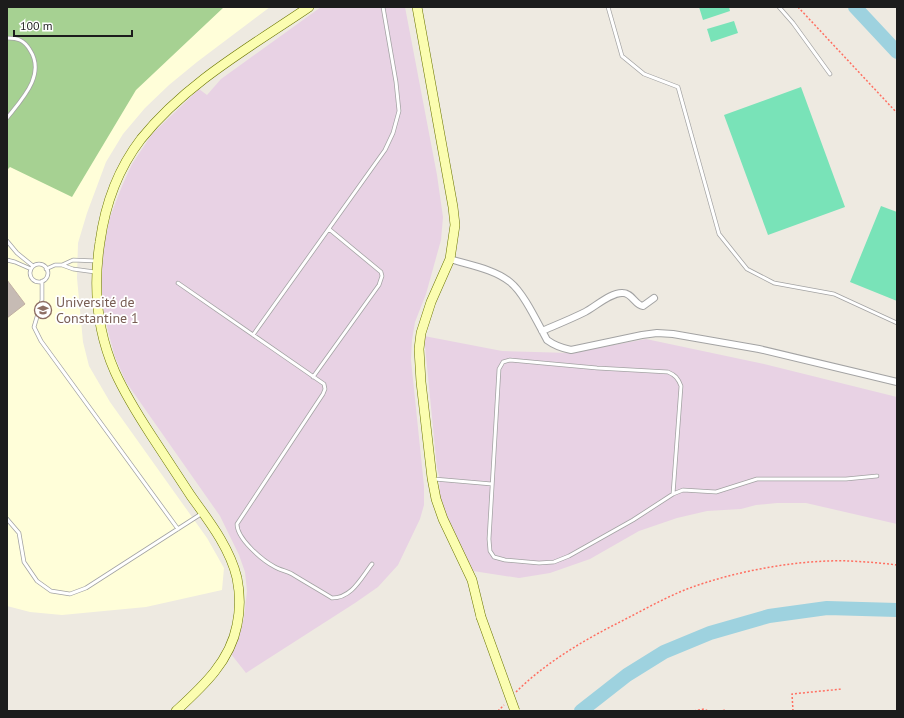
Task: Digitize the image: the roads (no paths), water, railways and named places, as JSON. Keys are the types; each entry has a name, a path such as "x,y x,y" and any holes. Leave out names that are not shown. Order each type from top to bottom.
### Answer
{"main road":[{"path":"176,711 206,682 222,663 231,646 238,625 239,604 237,579 229,556 216,532 129,400 115,371 106,348 96,299 97,261 101,237 113,190 120,173 140,140 159,119 190,91 228,61 309,7"},
{"path":"417,7 455,225 450,259 431,302 421,333 418,349 420,382 432,478 442,519 472,580 481,618 515,711"}],"street":[{"path":"450,259 483,269 510,282 519,292 547,340 561,348 571,350 621,338 658,333 698,337 759,349 897,382"},
{"path":"542,331 586,312 611,297 621,293 626,293 639,305 643,306 654,298"}],"lane":[{"path":"253,335 385,150 393,133 399,111 396,82 383,7"},
{"path":"608,7 622,56 644,74 678,86 718,234 747,269 774,284 834,294 897,323"},
{"path":"779,7 793,23 830,74"},
{"path":"7,38 16,38 26,44 32,53 36,73 27,92 7,118"},
{"path":"313,377 379,285 382,276 381,272 329,229"},
{"path":"7,242 32,267"},
{"path":"7,260 32,267 42,265 46,268 62,265 73,260 97,261"},
{"path":"62,265 73,269 97,273"},
{"path":"32,267 30,274 33,280 39,282 44,280 48,275 46,268"},
{"path":"42,281 42,300 34,322 35,330 41,341 178,529"},
{"path":"178,283 324,384 325,389 323,394 237,524 237,530 251,548 268,563 282,571 290,573 332,598 338,598 354,589 372,564"},
{"path":"673,494 681,386 674,374 668,372 597,368 510,360 503,362 499,369 489,539 490,551 494,557 506,560 539,563 554,562 569,556 633,520 673,494 683,490 716,492 757,479 846,479 877,476"},
{"path":"432,478 492,484"},
{"path":"7,518 19,533 24,562 37,581 51,591 70,594 86,588 203,513"}],"waterway":[{"path":"855,7 897,52"},
{"path":"581,711 627,675 664,652 710,633 769,616 827,608 897,610"}],"place":[{"name":"Université de Constantine 1","path":"43,310"}]}
